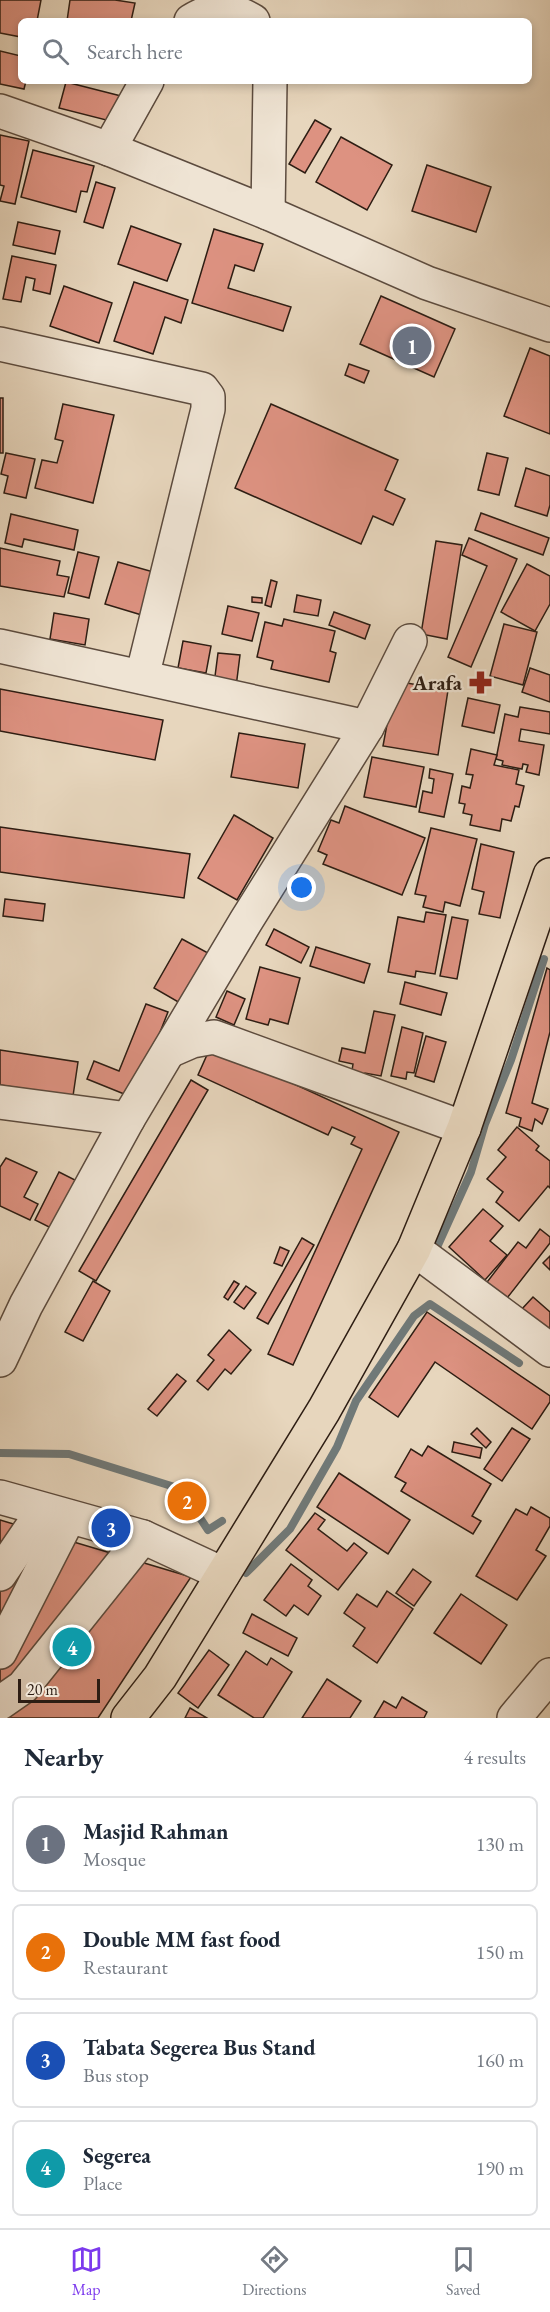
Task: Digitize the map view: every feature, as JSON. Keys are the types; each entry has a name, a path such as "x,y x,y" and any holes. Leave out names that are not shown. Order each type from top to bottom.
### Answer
{"main road":[{"path":"128,1718 160,1677 324,1410 414,1250 464,1128 545,914 550,875"}],"street":[{"path":"196,18 209,10 232,12 246,18"},
{"path":"110,149 145,84"},
{"path":"268,213 270,84"},
{"path":"0,111 110,149 268,213 427,283 550,325"},
{"path":"0,344 202,389 208,397 208,409 142,676"},
{"path":"0,1360 26,1305 128,1119 246,921 367,727 410,641"},
{"path":"0,646 367,727"},
{"path":"169,1051 192,1041 214,1037 464,1128"},
{"path":"0,1102 128,1119"},
{"path":"414,1250 550,1350"},
{"path":"0,1497 142,1538 223,1574"},
{"path":"0,1574 56,1514"},
{"path":"0,1652 56,1514"},
{"path":"0,1703 23,1687 142,1538"},
{"path":"514,1718 550,1675"}],"building":[{"path":"0,0 41,0 38,18 18,18 18,36 0,33"},
{"path":"70,0 115,0 135,3 132,18 67,18"},
{"path":"0,51 18,55 18,84 25,84 24,89 0,84"},
{"path":"65,84 125,97 110,121 59,108"},
{"path":"315,120 331,129 305,173 289,164"},
{"path":"0,135 29,141 15,204 0,201 4,186 0,185"},
{"path":"341,137 392,165 367,210 316,182"},
{"path":"33,150 94,166 87,192 81,191 76,212 21,197"},
{"path":"427,165 491,187 476,232 412,211"},
{"path":"96,182 115,188 103,228 84,222"},
{"path":"18,222 60,231 55,254 13,245"},
{"path":"131,226 181,244 167,281 118,264"},
{"path":"214,229 263,244 254,271 235,265 228,288 291,307 283,331 192,303"},
{"path":"12,256 56,265 50,294 33,290 35,279 26,277 21,302 3,299"},
{"path":"134,282 188,300 181,323 165,317 153,354 114,341"},
{"path":"64,286 112,303 99,343 50,326"},
{"path":"381,296 455,329 434,377 360,344"},
{"path":"530,348 550,356 550,434 504,416"},
{"path":"349,364 369,371 364,383 345,375"},
{"path":"0,398 3,398 3,453 0,453"},
{"path":"63,404 114,415 93,503 35,488 42,460 57,463 63,441 55,439"},
{"path":"271,404 398,460 385,490 405,499 393,525 373,516 361,544 235,488"},
{"path":"6,453 35,459 26,498 4,493 8,476 1,474"},
{"path":"487,453 508,458 499,495 478,490"},
{"path":"526,468 550,476 550,505 547,516 515,506"},
{"path":"481,513 549,538 543,555 475,530"},
{"path":"11,514 78,530 74,550 24,539 22,547 5,543"},
{"path":"469,538 517,559 471,667 448,657 487,566 462,555"},
{"path":"436,541 462,545 447,639 421,634"},
{"path":"0,548 60,561 57,575 69,577 64,597 0,586"},
{"path":"78,552 99,557 89,598 68,593"},
{"path":"118,562 157,573 145,616 105,604"},
{"path":"527,564 550,576 550,604 535,631 501,612"},
{"path":"271,580 277,582 271,607 265,605"},
{"path":"297,595 321,600 318,616 294,612"},
{"path":"252,597 262,598 262,603 252,602"},
{"path":"228,606 259,613 252,641 222,634"},
{"path":"334,612 370,625 365,639 329,625"},
{"path":"54,613 89,619 85,645 50,639"},
{"path":"284,619 335,631 330,651 336,653 329,682 271,669 273,661 257,657 265,622 282,626"},
{"path":"504,624 537,632 523,685 490,676"},
{"path":"183,641 211,646 206,673 178,668"},
{"path":"218,653 240,655 236,687 214,684"},
{"path":"530,668 550,675 550,702 522,692"},
{"path":"395,681 448,690 438,755 383,746"},
{"path":"0,689 163,720 155,760 0,731"},
{"path":"468,698 500,705 494,733 462,726"},
{"path":"520,707 550,712 550,734 521,729 519,741 544,745 539,775 526,772 528,765 523,764 522,769 502,765 503,761 496,759 505,714 518,717"},
{"path":"239,733 305,744 298,788 231,777"},
{"path":"471,749 497,755 494,765 519,770 516,784 524,786 519,807 515,806 511,821 502,819 500,831 470,825 472,815 463,813 465,804 459,803 462,786 470,788 473,775 466,774"},
{"path":"372,757 424,767 416,807 364,797"},
{"path":"430,769 453,774 444,817 419,812 423,791 432,793 434,779 429,778"},
{"path":"345,806 425,838 402,895 323,864 327,855 318,851 331,820 339,823"},
{"path":"234,815 273,838 237,900 198,878"},
{"path":"0,827 190,854 184,898 0,872"},
{"path":"431,828 477,839 460,906 445,902 443,912 423,907 426,896 415,894"},
{"path":"481,844 514,852 500,918 479,914 484,892 472,889"},
{"path":"5,899 45,904 43,921 3,916"},
{"path":"426,912 446,915 435,974 416,971 415,977 388,972 398,917 424,922"},
{"path":"452,917 468,920 457,979 440,976"},
{"path":"274,929 309,947 301,963 266,945"},
{"path":"182,939 208,953 180,1003 154,988"},
{"path":"316,947 370,964 364,983 310,966"},
{"path":"260,967 300,978 288,1024 270,1019 268,1025 246,1019"},
{"path":"547,968 550,970 550,1032 532,1103 548,1109 542,1124 535,1119 532,1131 519,1126 521,1118 506,1113"},
{"path":"405,982 447,993 441,1015 400,1004"},
{"path":"227,991 245,999 234,1025 216,1017"},
{"path":"146,1004 168,1012 134,1098 87,1079 94,1061 119,1071"},
{"path":"374,1011 395,1015 381,1076 365,1073 363,1079 351,1077 353,1064 339,1061 342,1048 365,1053"},
{"path":"402,1027 423,1033 414,1073 407,1072 406,1079 391,1076"},
{"path":"426,1036 446,1042 434,1082 415,1076"},
{"path":"211,1046 399,1132 293,1365 268,1354 362,1149 351,1144 355,1137 332,1127 328,1135 198,1075"},
{"path":"0,1050 78,1062 73,1096 0,1085"},
{"path":"191,1080 208,1090 96,1281 79,1271"},
{"path":"517,1127 539,1146 536,1150 550,1161 550,1188 548,1186 519,1221 496,1202 503,1192 487,1179 506,1157 498,1150"},
{"path":"6,1158 37,1172 24,1197 38,1204 30,1220 0,1206 0,1167"},
{"path":"59,1172 79,1182 55,1230 35,1220"},
{"path":"483,1209 503,1226 490,1241 507,1255 485,1280 449,1247"},
{"path":"540,1229 550,1237 550,1243 504,1302 484,1286 518,1242 526,1248"},
{"path":"302,1238 314,1245 268,1324 257,1318"},
{"path":"280,1247 289,1251 282,1266 274,1263"},
{"path":"550,1256 550,1270 543,1263"},
{"path":"93,1281 110,1291 83,1341 65,1332"},
{"path":"234,1281 239,1284 228,1300 224,1297"},
{"path":"246,1286 256,1293 244,1309 234,1302"},
{"path":"533,1297 550,1312 550,1336 521,1310"},
{"path":"427,1312 550,1396 550,1402 532,1429 435,1362 398,1417 369,1397"},
{"path":"229,1330 251,1350 231,1374 225,1369 208,1390 197,1381 214,1360 208,1355"},
{"path":"177,1374 186,1381 157,1416 148,1409"},
{"path":"477,1428 491,1442 486,1448 471,1434"},
{"path":"512,1428 530,1439 502,1481 484,1469"},
{"path":"454,1442 482,1448 480,1458 452,1452"},
{"path":"428,1446 491,1484 472,1516 481,1521 473,1534 401,1491 406,1483 395,1477 411,1449 422,1456"},
{"path":"339,1473 410,1520 388,1554 317,1507"},
{"path":"531,1507 550,1518 550,1526 536,1550 546,1556 517,1600 476,1576 516,1509 527,1515"},
{"path":"315,1513 325,1520 318,1529 347,1551 354,1543 367,1553 338,1590 286,1550"},
{"path":"0,1520 191,1577 98,1718 0,1718"},
{"path":"291,1564 312,1580 308,1586 321,1596 308,1615 294,1605 286,1616 264,1600"},
{"path":"413,1569 431,1582 414,1606 396,1593"},
{"path":"387,1591 413,1609 377,1663 353,1646 365,1628 344,1613 357,1594 377,1607"},
{"path":"461,1594 507,1625 481,1664 434,1633"},
{"path":"252,1614 297,1638 288,1656 243,1633"},
{"path":"209,1650 229,1665 198,1708 178,1693"},
{"path":"246,1651 267,1665 271,1658 292,1672 263,1718 254,1718 218,1695"},
{"path":"327,1679 361,1701 350,1718 302,1718"},
{"path":"402,1697 427,1712 424,1718 374,1718 384,1701 396,1708"},
{"path":"190,1708 207,1718 185,1718"}],"waterway":[{"path":"433,1256 471,1172 485,1124 511,1060 544,959"},
{"path":"246,1573 290,1529 337,1447 356,1401 414,1316 430,1304 519,1363"},
{"path":"0,1453 69,1454 181,1489 208,1530 222,1521"}],"place":[{"name":"Masjid Rahman","path":"412,346"},
{"name":"Arafa","path":"480,682"},
{"name":"Double MM fast food","path":"187,1501"},
{"name":"Tabata Segerea Bus Stand","path":"111,1528"},
{"name":"Segerea","path":"72,1647"}]}
